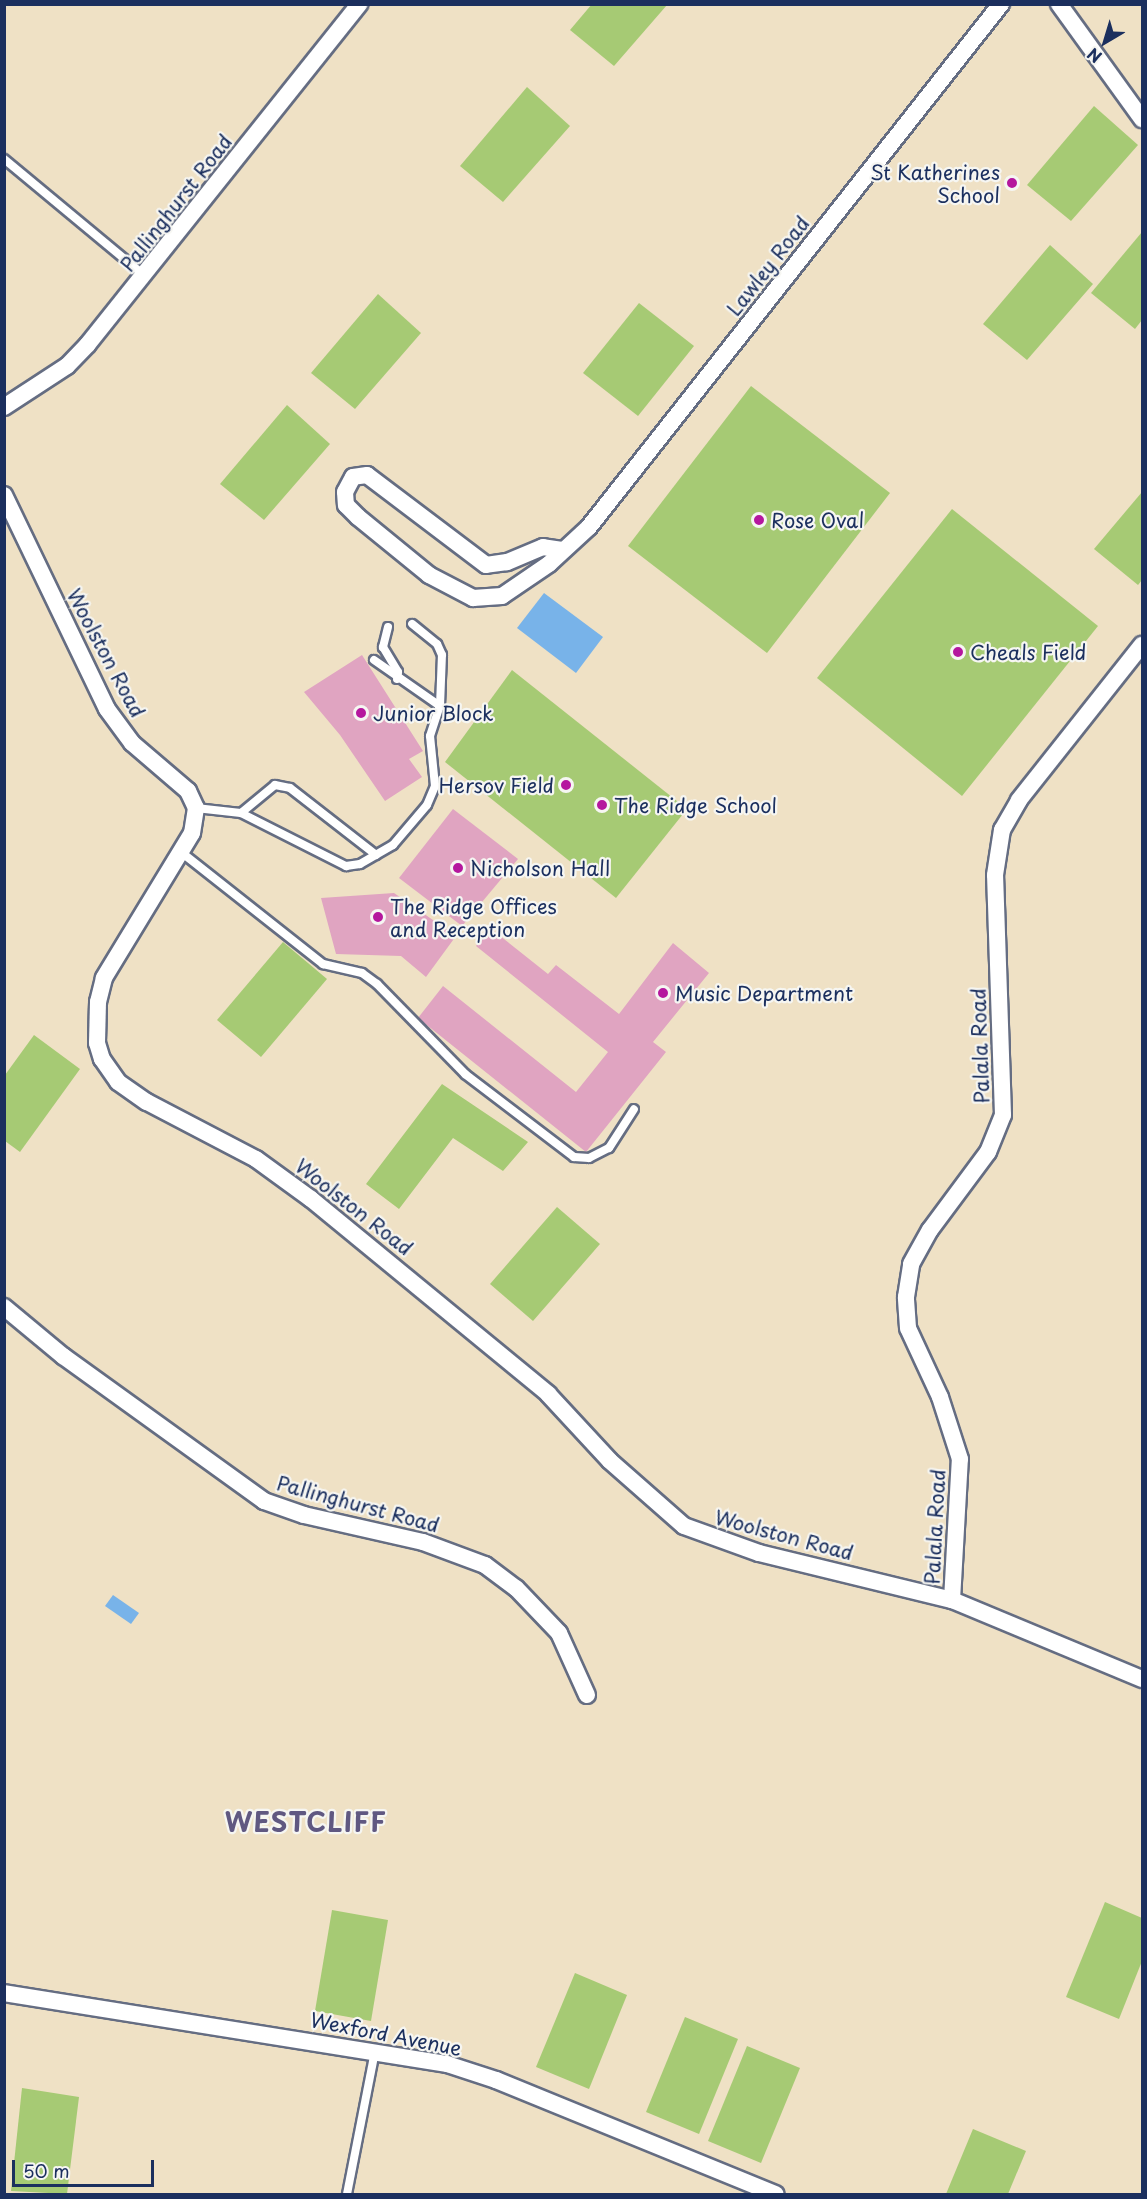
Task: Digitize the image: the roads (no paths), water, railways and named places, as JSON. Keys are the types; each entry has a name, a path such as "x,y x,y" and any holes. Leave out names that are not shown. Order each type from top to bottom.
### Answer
{"street":[{"name":"Pallinghurst Road","path":"4,407 67,366 146,276 359,4"},
{"name":"Lawley Road","path":"562,550 543,547 507,562 486,565 457,547 367,475 354,477 345,492 346,505 358,517 429,575 473,598 502,596 562,550 589,527 1001,4"},
{"path":"1059,4 1143,119"},
{"name":"Woolston Road","path":"4,495 107,709 132,743 188,791 196,808 192,833 104,978 98,1002 97,1043 102,1059 118,1082 147,1102 256,1159 320,1206 548,1394 610,1461 684,1526 759,1553 952,1600 1143,1679"},
{"name":"Palala Road","path":"952,1600 960,1459 948,1418 908,1328 906,1297 911,1264 930,1230 988,1152 1003,1115 995,875 1002,830 1019,800 1143,645"},
{"name":"Pallinghurst Road","path":"4,1307 63,1356 264,1501 304,1515 423,1542 485,1565 516,1588 560,1633 587,1695"},
{"name":"Wexford Avenue","path":"4,1993 429,2059 483,2075 776,2194"},
{"path":"731,2174 741,2194"}],"lane":[{"path":"4,159 146,276"},
{"path":"196,808 241,813 345,866 360,864 393,844 432,798 435,786 430,736 440,706 440,650 412,624"},
{"path":"387,627 383,647 398,672 397,679"},
{"path":"374,660 397,679 440,706"},
{"path":"241,813 275,785 290,788 376,855"},
{"path":"181,852 323,964 362,973 377,984 465,1074 574,1157 589,1158 609,1148 634,1109"},
{"path":"347,2194 375,2051"}],"water":[{"path":"544,593 603,637 576,673 517,628"},
{"path":"113,1595 139,1613 131,1624 105,1606"}],"place":[{"name":"St Katherines School","path":"1012,183"},
{"name":"Rose Oval","path":"759,520"},
{"name":"Cheals Field","path":"958,652"},
{"name":"Junior Block","path":"361,713"},
{"name":"Hersov Field","path":"566,785"},
{"name":"The Ridge School","path":"602,805"},
{"name":"Nicholson Hall","path":"458,868"},
{"name":"The Ridge Offices and Reception","path":"378,917"},
{"name":"Music Department","path":"663,993"}],"district":[{"name":"WESTCLIFF","path":"306,1822"}]}
